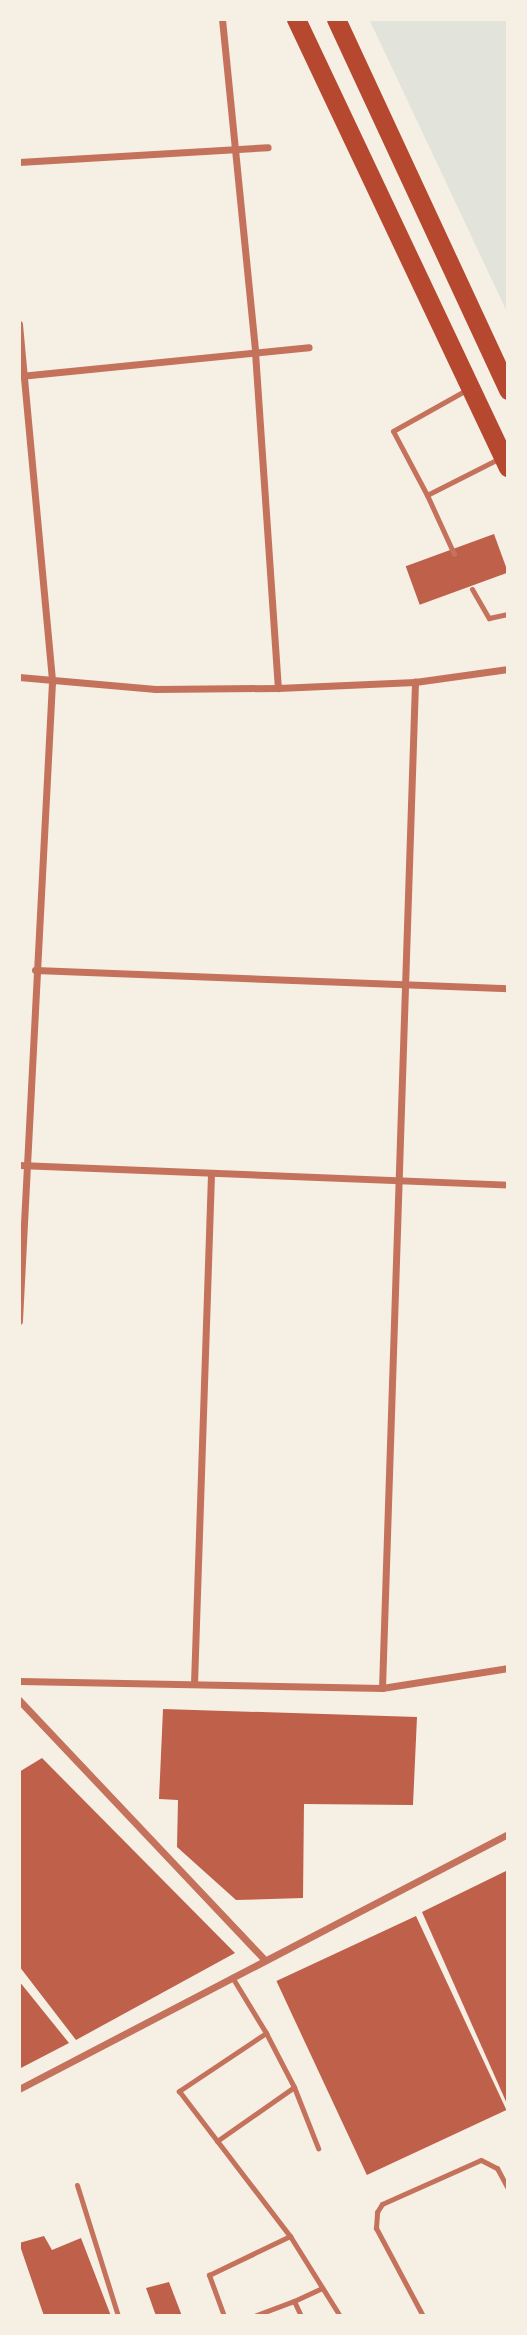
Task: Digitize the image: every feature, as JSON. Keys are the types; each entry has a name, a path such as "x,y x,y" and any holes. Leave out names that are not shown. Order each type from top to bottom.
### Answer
{"highway":[{"path":"296,19 505,462"},
{"path":"336,19 508,390"}],"street":[{"path":"222,19 255,352 278,688"},
{"path":"19,162 268,147"},
{"path":"19,324 52,682 22,1165 19,1321"},
{"path":"22,375 309,347"},
{"path":"19,677 155,689 278,688 415,682 508,669"},
{"path":"382,1688 415,682"},
{"path":"35,970 508,988"},
{"path":"22,1165 508,1185"},
{"path":"194,1684 211,1174"},
{"path":"19,1681 382,1688 508,1668"},
{"path":"19,1700 265,1959"},
{"path":"19,2089 508,1834"}],"lane":[{"path":"454,554 393,431 470,388"},
{"path":"427,495 505,462"},
{"path":"472,589 489,618 508,614"},
{"path":"232,1977 266,2033 294,2087 318,2148"},
{"path":"266,2033 179,2091 290,2236 340,2316"},
{"path":"217,2141 294,2087"},
{"path":"424,2316 376,2228 377,2211 382,2204 481,2160 497,2168 508,2189"},
{"path":"77,2185 118,2316"},
{"path":"224,2316 208,2275 290,2236"},
{"path":"254,2316 322,2288"},
{"path":"294,2301 301,2316"}],"shaded area":[{"path":"369,19 508,19 508,314"}],"building":[{"path":"494,534 508,573 420,605 406,566"},
{"path":"163,1709 417,1717 413,1805 304,1804 303,1898 236,1900 177,1847 178,1800 159,1799"},
{"path":"42,1758 235,1953 76,2040 19,1966 19,1772"},
{"path":"508,1870 508,2106 422,1912"},
{"path":"416,1916 506,2110 367,2175 276,1981"},
{"path":"19,1981 69,2043 19,2069"},
{"path":"44,2236 52,2250 81,2238 111,2316 44,2316 19,2243"},
{"path":"169,2282 182,2316 156,2316 146,2288"}]}
